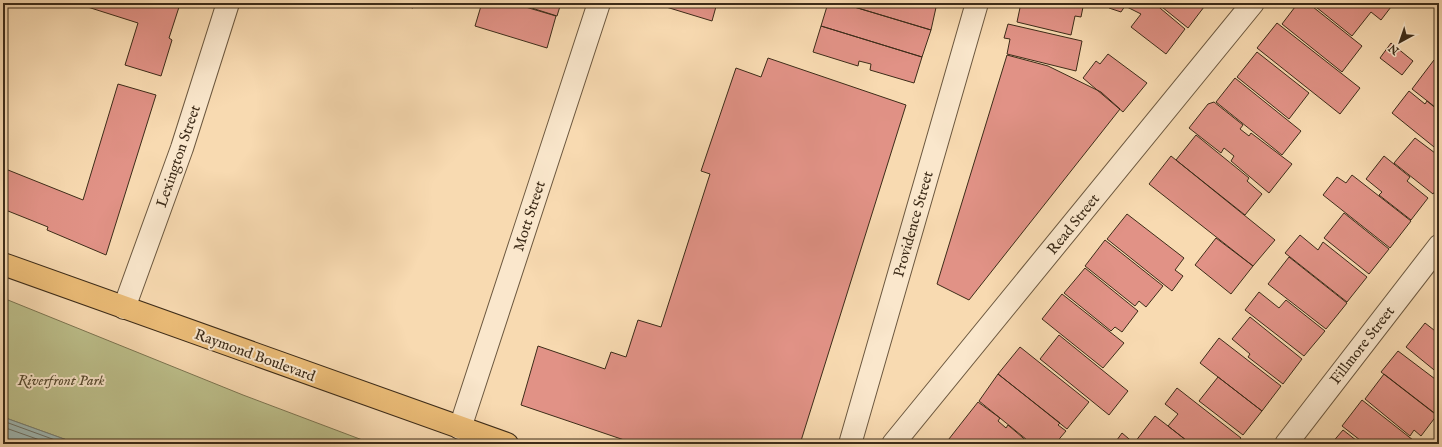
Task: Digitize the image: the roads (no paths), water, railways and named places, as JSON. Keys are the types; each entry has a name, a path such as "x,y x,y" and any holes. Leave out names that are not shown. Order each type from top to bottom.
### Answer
{"main road":[{"name":"Raymond Boulevard","path":"3,264 507,444"}],"street":[{"name":"Lexington Street","path":"124,308 182,148 228,3"},
{"name":"Mott Street","path":"460,428 599,3"},
{"name":"Providence Street","path":"850,444 977,3"},
{"name":"Read Street","path":"893,444 1253,3"},
{"name":"Fillmore Street","path":"1286,444 1439,246"}],"water":[{"path":"3,417 78,444 3,444"}],"park label":[{"name":"Riverfront Park","path":"61,380"}]}
